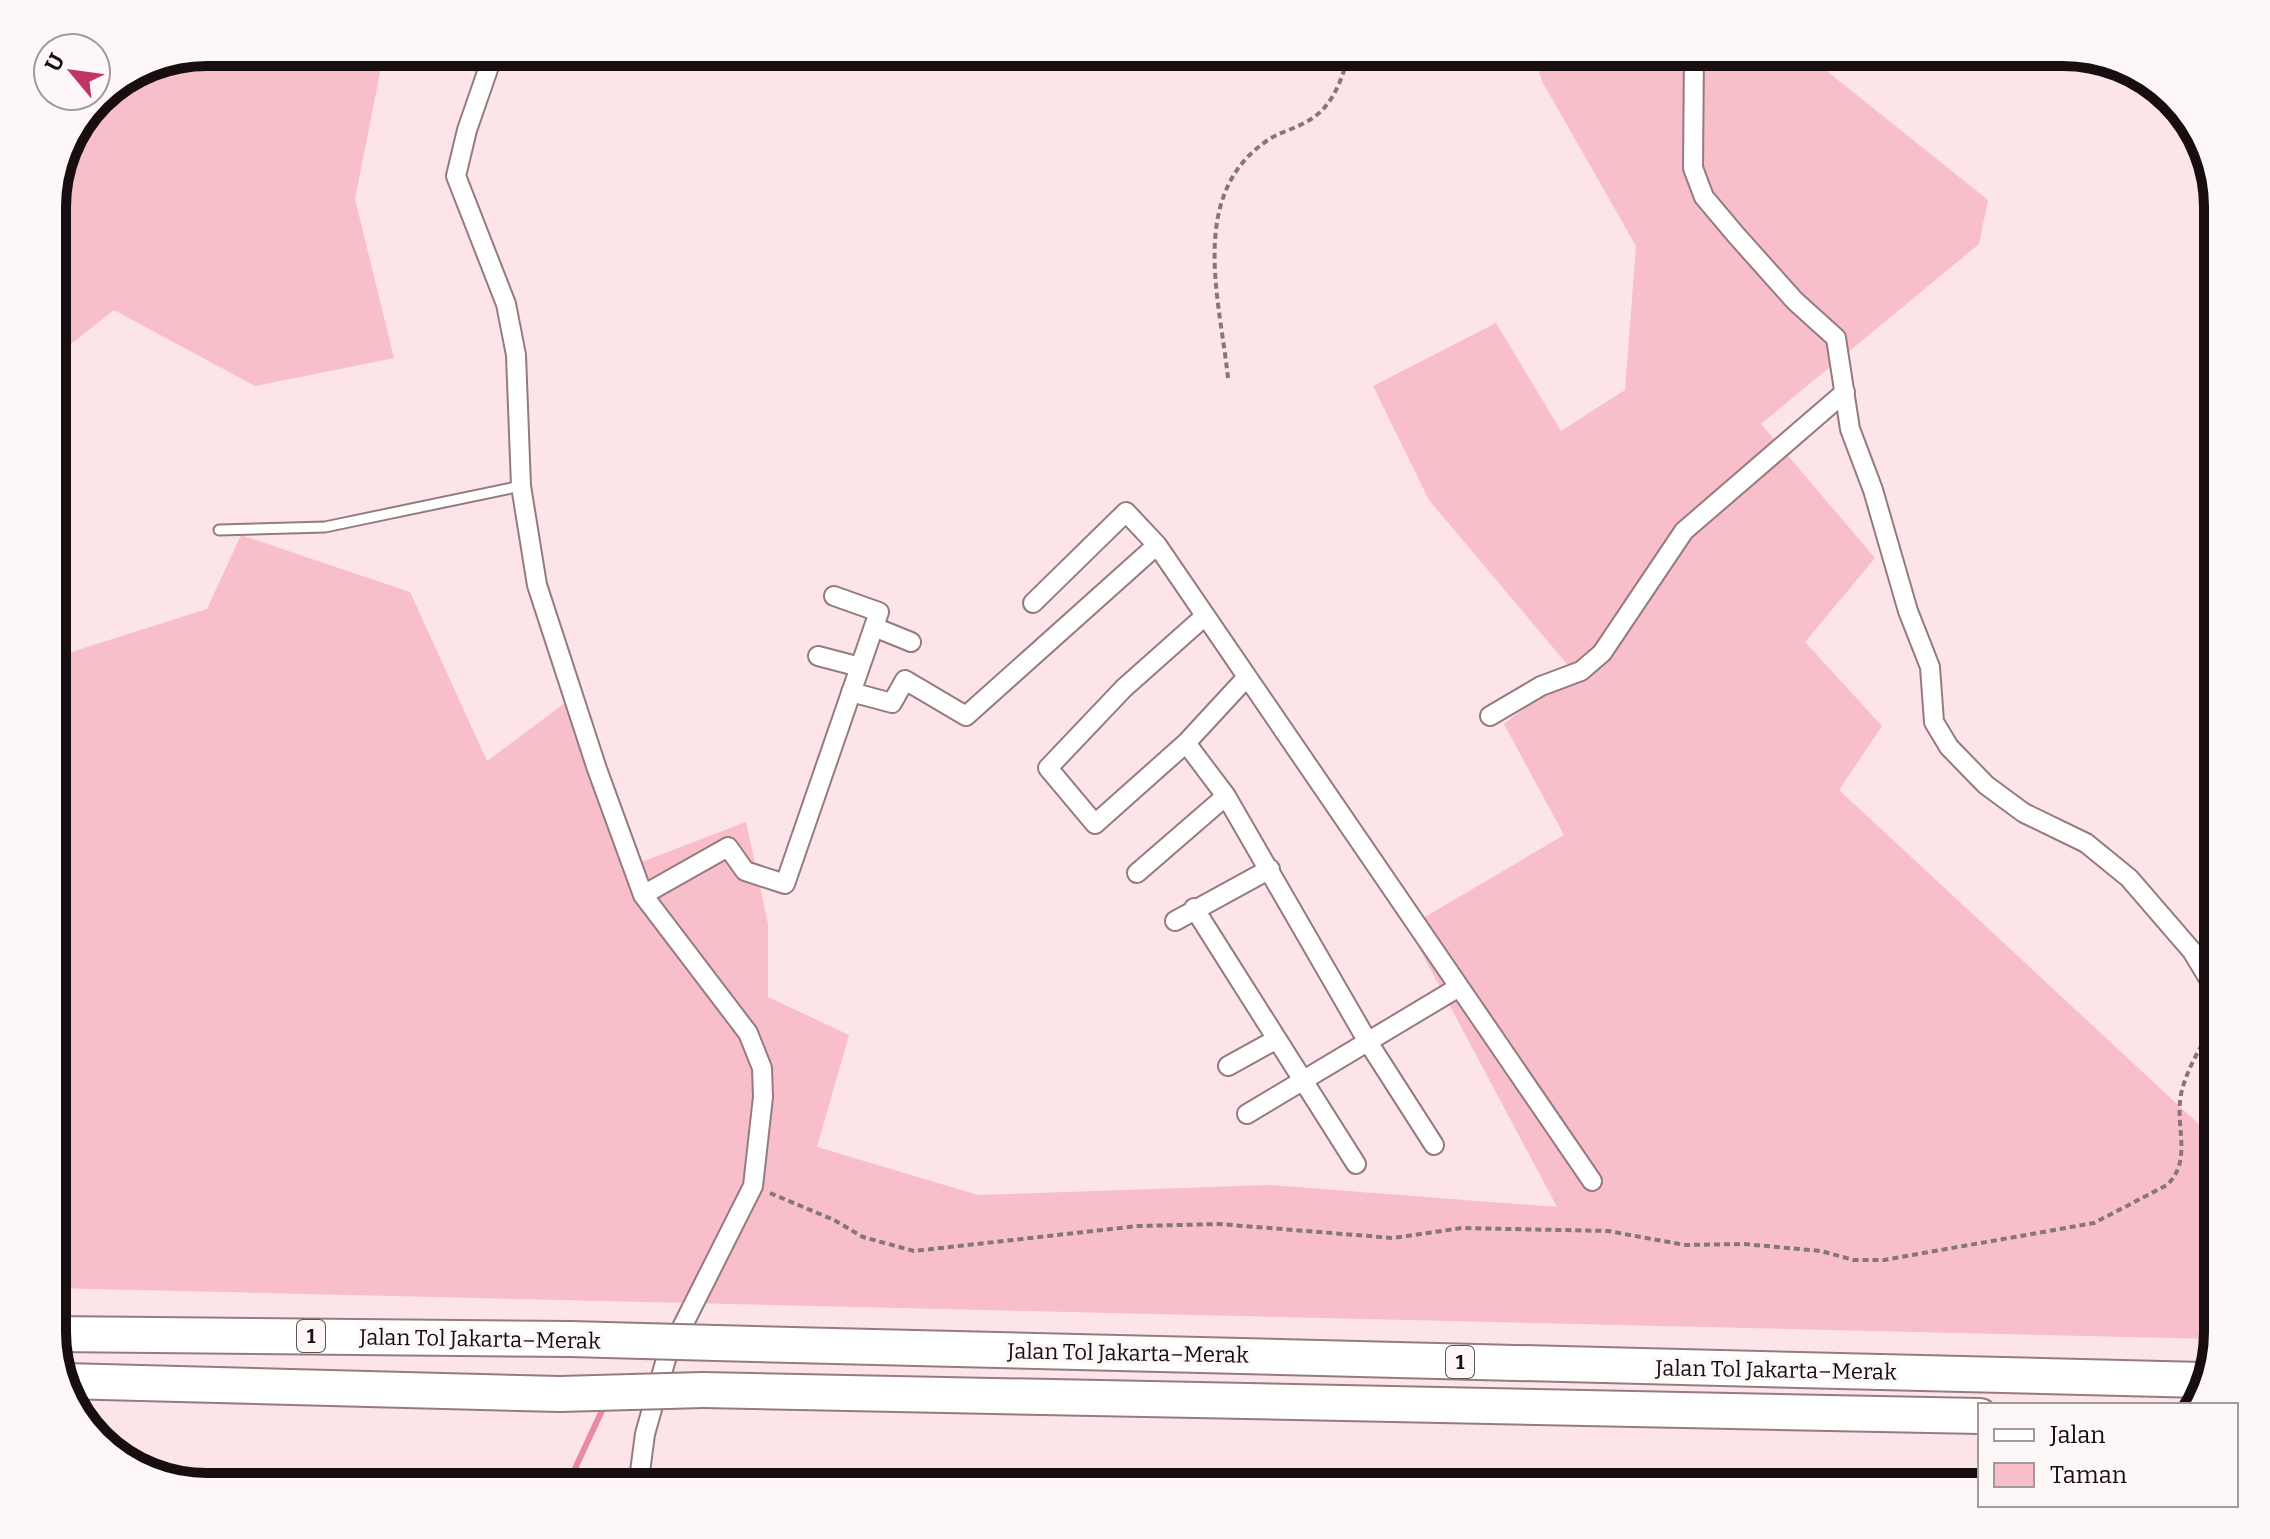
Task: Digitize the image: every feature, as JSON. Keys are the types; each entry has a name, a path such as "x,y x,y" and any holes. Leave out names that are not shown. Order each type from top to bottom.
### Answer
{"highway":[{"name":"Jalan Tol Jakarta–Merak","path":"66,1334 570,1339 2195,1380"},
{"name":"Jalan Tol Jakarta–Merak","path":"75,1381 560,1394 703,1390 1978,1416"}],"street":[{"path":"489,66 467,130 456,176 506,304 516,355 521,486 537,585 597,769 643,895 757,1049 763,1097 753,1186 690,1305 666,1359 645,1434 640,1473"},
{"path":"1694,66 1693,168 1704,197 1795,301 1836,338 1850,429 1873,490 1908,611 1930,667 1934,722 1986,785 2024,813 2086,843 2129,878 2192,951 2204,971"},
{"path":"1490,716 1541,686 1581,671 1602,653 1684,531 1845,392"},
{"path":"1033,603 1126,512 1157,545 1592,1181"},
{"path":"851,692 892,703 905,680 966,716 1157,545"},
{"path":"643,895 728,847 745,871 785,884 879,612 834,596"},
{"path":"1205,616 1124,688 1048,768 1095,824 1186,743 1247,677"},
{"path":"874,627 911,642"},
{"path":"818,656 860,667"},
{"path":"1186,743 1226,796 1368,1042 1434,1145"},
{"path":"1137,873 1226,796"},
{"path":"1175,921 1270,869"},
{"path":"1194,908 1356,1164"},
{"path":"1247,1114 1459,987"},
{"path":"1228,1066 1277,1039"}],"lane":[{"path":"219,530 325,527 521,486"}],"path":[{"path":"1228,378 1213,269 1222,199 1250,156 1266,141 1306,122 1331,103 1345,66"},
{"path":"753,1186 834,1220 863,1237 914,1251 1124,1227 1219,1224 1393,1238 1462,1228 1608,1231 1685,1245 1744,1244 1821,1251 1854,1260 1884,1260 2094,1223 2167,1185 2176,1177 2182,1160 2181,1093 2193,1059 2204,1041"}],"green space":[{"path":"207,66 381,66 355,199 394,358 255,386 114,310 66,348 66,197 77,153 95,121 103,112 112,112 114,101 136,85 161,73"},
{"path":"1536,66 1820,66 1988,200 1979,244 1761,424 1875,558 1805,642 1882,726 1839,790 2204,1129 2204,1339 66,1288 66,654 207,609 241,535 410,592 487,761 569,700 623,869 746,822 768,924 768,997 849,1035 817,1147 978,1195 1269,1185 1557,1207 1408,927 1564,835 1504,724 1572,670 1429,500 1373,386 1496,323 1561,431 1625,390 1636,246 1543,83"}],"waterway":[{"path":"573,1473 606,1402"}]}
